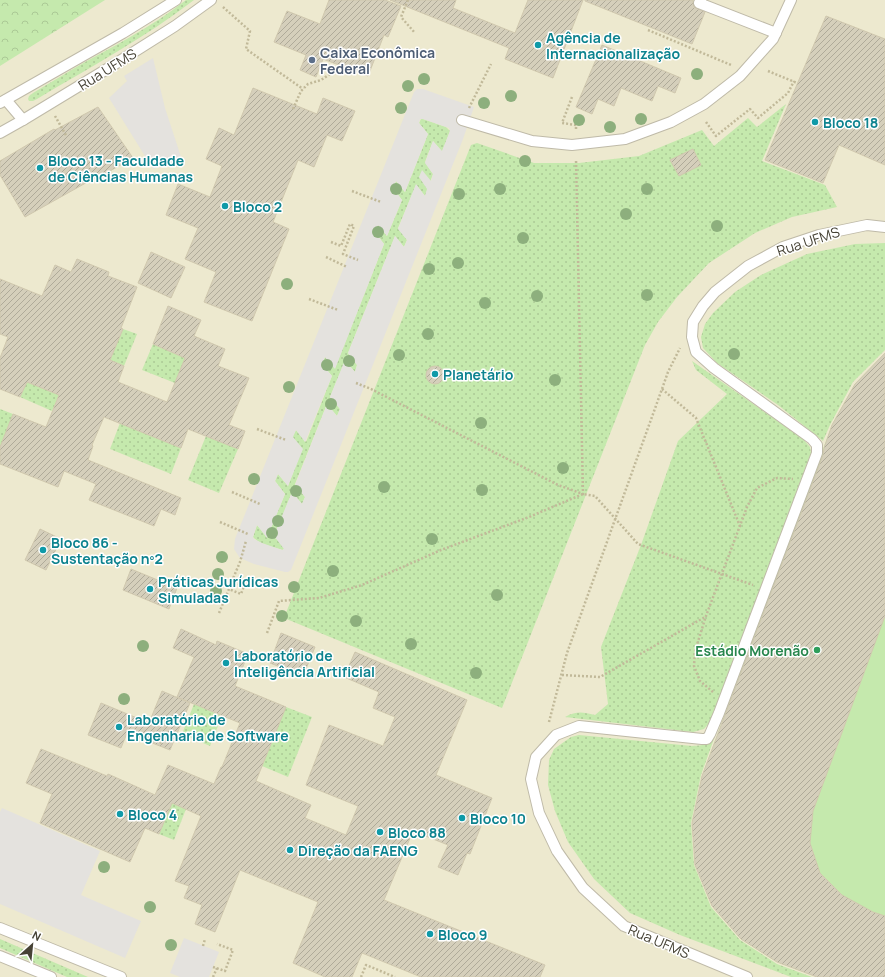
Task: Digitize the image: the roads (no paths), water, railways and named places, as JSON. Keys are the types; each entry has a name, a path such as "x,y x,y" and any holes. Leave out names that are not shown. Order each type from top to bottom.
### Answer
{"lane":[{"name":"Rua UFMS","path":"3,101 123,33 176,0"},
{"name":"Rua UFMS","path":"0,133 24,120 175,26 211,0"},
{"path":"701,0 699,3 776,33"},
{"path":"462,120 532,141 577,144 626,139 671,122 704,104 740,76 773,39 791,0"},
{"path":"3,101 24,120"},
{"name":"Rua UFMS","path":"747,977 624,926 583,888 557,851 539,813 531,779 536,757 556,735 579,726 702,739 706,739 710,734 720,713 817,453 817,445 812,439 714,368 696,352 692,337 693,322 703,306 715,292 748,266 783,247 819,235 867,225 885,227"},
{"path":"0,928 121,977"},
{"path":"0,956 51,977"}],"place":[{"name":"Agência de Internacionalização","path":"538,45"},
{"name":"Caixa Econômica Federal","path":"312,60"},
{"name":"Bloco 18","path":"815,122"},
{"name":"Bloco 13 - Faculdade de Ciências Humanas","path":"40,168"},
{"name":"Bloco 2","path":"225,206"},
{"name":"Planetário","path":"435,374"},
{"name":"Bloco 86 - Sustentação nº2","path":"43,550"},
{"name":"Práticas Jurídicas Simuladas","path":"150,589"},
{"name":"Estádio Morenão","path":"817,650"},
{"name":"Laboratório de Inteligência Artificial","path":"226,663"},
{"name":"Laboratório de Engenharia de Software","path":"119,727"},
{"name":"Bloco 4","path":"120,814"},
{"name":"Bloco 10","path":"462,818"},
{"name":"Bloco 88","path":"380,832"},
{"name":"Direção da FAENG","path":"290,850"},
{"name":"Bloco 9","path":"430,934"}]}
